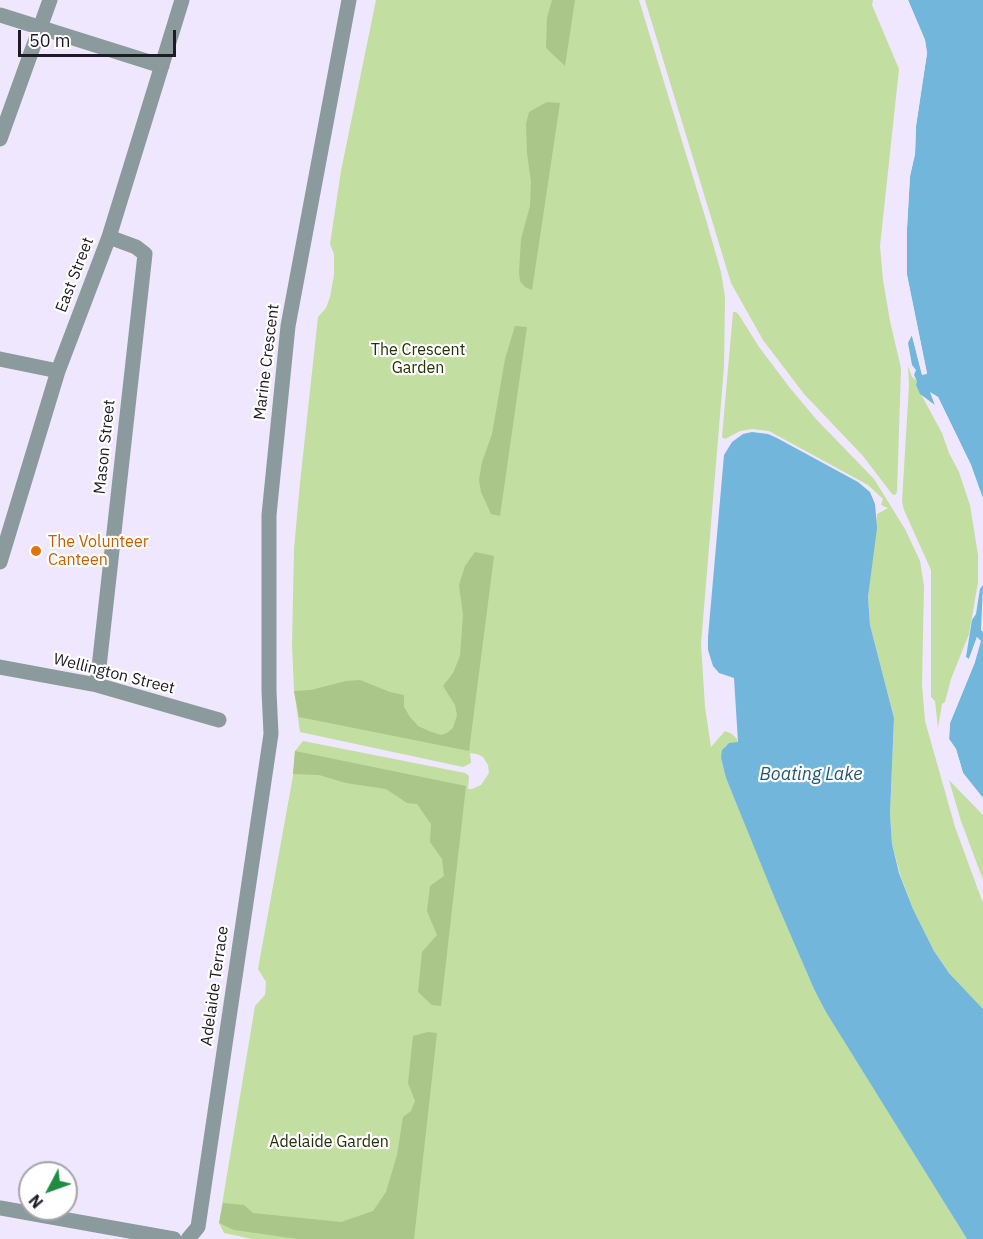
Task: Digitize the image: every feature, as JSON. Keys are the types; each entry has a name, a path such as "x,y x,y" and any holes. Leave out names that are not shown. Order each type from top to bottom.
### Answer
{"street":[{"path":"0,139 50,0"},
{"name":"East Street","path":"0,562 58,371 109,237 183,0"},
{"name":"Marine Crescent","path":"271,734 268,691 268,515 285,349 349,0"},
{"path":"0,15 162,66"},
{"name":"Mason Street","path":"97,685 145,254 136,247 109,237"},
{"path":"0,359 58,371"},
{"name":"Wellington Street","path":"0,667 97,685 219,720"},
{"name":"Adelaide Terrace","path":"188,1239 198,1227 271,734"},
{"path":"0,1208 174,1239"}],"green space":[{"path":"376,0 639,0 707,223 721,272 725,297 724,367 701,644 705,707 711,747 725,731 737,739 738,742 725,746 721,758 726,778 814,989 967,1239 252,1239 224,1233 219,1223 255,1006 265,995 266,982 258,969 293,776 295,751 303,741 465,773 469,776 468,789 481,785 489,773 488,765 483,757 477,754 470,753 471,763 463,767 300,732 294,690 292,645 294,549 300,483 318,317 326,308 330,297 334,275 334,254 330,244 341,171"},
{"path":"552,0 575,0 565,66 546,48 547,18"},
{"path":"645,0 873,0 872,5 899,69 880,246 890,321 901,368 897,492 895,495 863,456 804,394 763,340 731,283"},
{"path":"547,102 560,103 532,290 520,281 519,272 521,239 530,206 531,182 526,124 529,112"},
{"path":"733,312 739,315 759,347 816,419 874,479 905,529 920,561 924,586 922,685 925,721 955,827 983,903 983,1009 949,973 934,951 913,909 892,844 890,814 894,718 870,625 868,597 877,514 888,508 881,505 883,499 868,485 769,431 752,429 740,431 725,439 722,437"},
{"path":"515,326 527,327 500,516 491,514 481,492 479,480 482,462 492,434 505,359"},
{"path":"908,366 912,377 918,381 916,385 942,433 959,472 970,505 978,555 978,582 969,634 951,679 945,702 942,704 938,728 935,701 931,697 931,570 902,502 909,385"},
{"path":"475,552 494,556 469,751 299,717 294,691 311,690 346,681 360,680 404,695 404,707 418,726 441,735 453,728 457,715 455,705 443,686 453,673 460,656 463,615 459,585 465,566"},
{"path":"295,751 466,786 441,1006 432,1005 418,992 422,952 437,935 427,911 430,886 444,876 442,859 430,842 431,824 417,804 407,803 386,789 346,783 319,775 293,774"},
{"path":"949,780 983,815 983,880 961,821"},
{"path":"428,1032 437,1033 414,1239 298,1239 234,1230 219,1223 223,1203 244,1205 253,1213 341,1222 373,1211 386,1192 397,1155 403,1117 411,1111 415,1101 408,1083 413,1036"}],"water":[{"path":"908,0 983,0 983,498 971,465 938,397 931,393 935,405 920,394 916,385 914,375 916,370 912,365 908,343 912,335 922,374 927,373 907,275 907,228 910,176 915,154 916,126 927,53 925,40"},
{"name":"Boating Lake","path":"752,432 777,438 858,482 870,492 875,504 877,528 868,597 870,625 894,718 890,814 892,844 899,873 913,909 934,951 949,973 983,1009 983,1239 967,1239 826,1012 776,901 726,778 721,758 722,750 729,743 738,742 734,678 719,673 713,666 708,650 708,637 724,455 732,442 743,434"},
{"path":"983,585 981,630 983,632 983,798 963,773 956,749 949,739 950,723 975,662 977,637 969,659 966,657 972,620 976,614 980,589"}],"pier":[{"path":"905,0 908,0 925,40 927,53 916,126 915,154 910,176 907,228 907,275 927,374 922,375 912,336 909,334 914,334 918,346 904,275 904,228 907,176 912,154 913,126 924,53 922,41"},
{"path":"930,392 938,397 971,465 983,501 980,499 968,466 936,399 938,405 936,408"},
{"path":"977,637 981,641 975,662 950,723 949,739 956,749 963,773 983,801 960,774 953,750 946,739 948,723 976,649 971,661 966,661 969,659"}],"place":[{"name":"The Volunteer Canteen","path":"36,551"}],"park label":[{"name":"The Crescent Garden","path":"418,359"},
{"name":"Adelaide Garden","path":"329,1142"}]}
